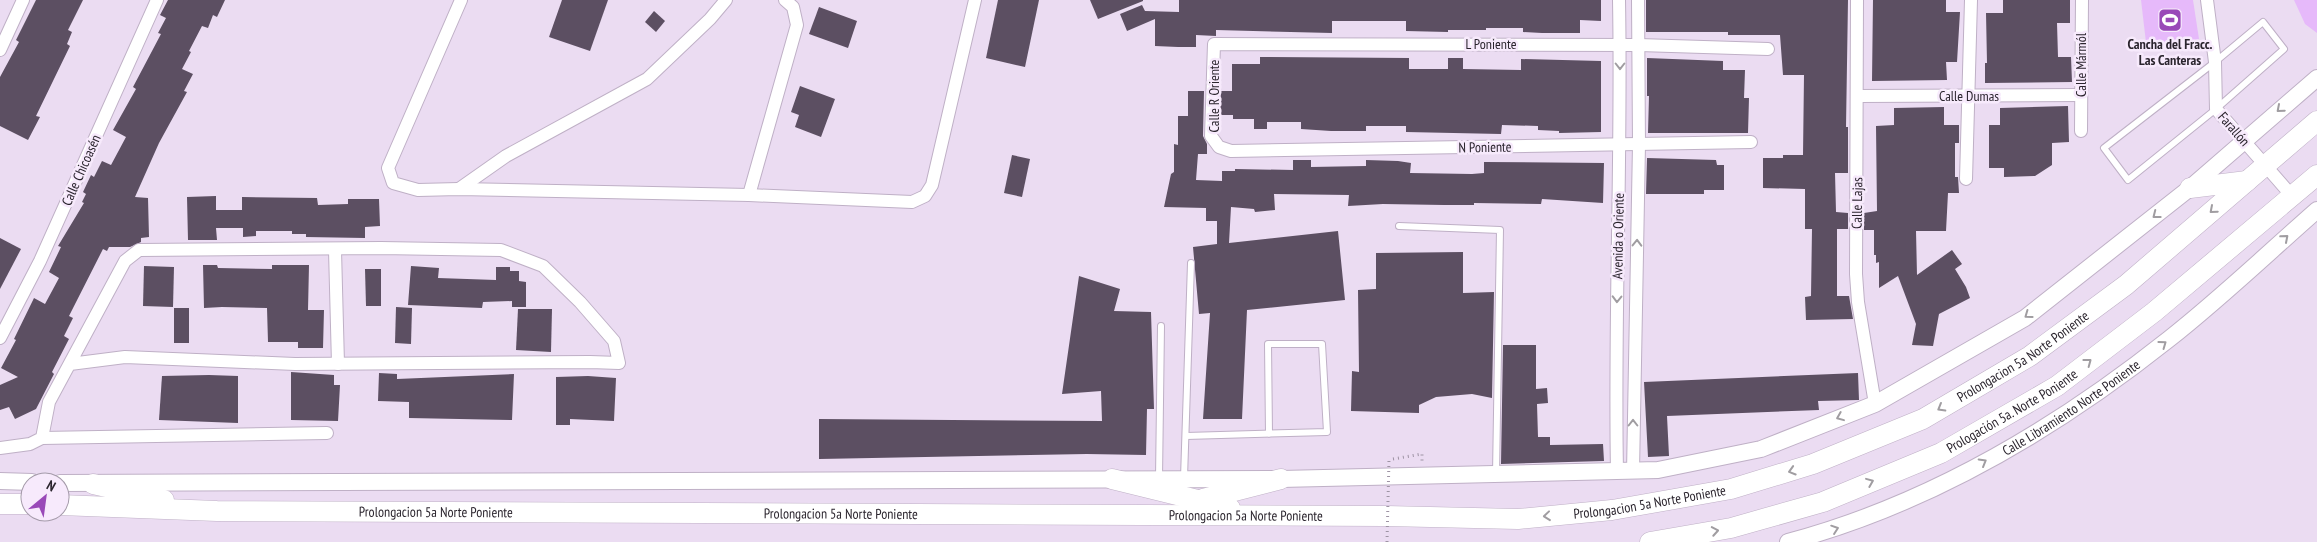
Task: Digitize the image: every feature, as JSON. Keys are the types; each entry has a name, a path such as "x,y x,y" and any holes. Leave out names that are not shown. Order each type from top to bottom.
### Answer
{"main road":[{"name":"Prolongacion 5a Norte Poniente","path":"70,505 217,511 1139,515 1518,519 1612,510 1731,489 1814,464 1924,418 2030,356 2126,285 2317,121"},
{"name":"Prologación 5a. Norte Poniente","path":"1650,542 1731,528 1823,502 1941,453 2057,386 2154,312 2317,175"},
{"path":"2190,188 2247,181"},
{"path":"1112,479 1264,516"},
{"path":"1139,515 1281,479"},
{"path":"93,484 217,511"},
{"path":"0,504 20,504"}],"street":[{"path":"0,50 23,0"},
{"name":"Calle Chicoasén","path":"0,338 40,261 157,0"},
{"path":"461,0 388,168 394,183 418,190 460,189 749,195 912,202 925,196 932,186 975,0"},
{"path":"460,189 506,156 647,79 710,19 726,0"},
{"path":"749,195 797,25 793,7 785,0"},
{"name":"Avenida o Oriente","path":"1619,0 1620,144 1616,386 1625,472"},
{"name":"Avenida o Oriente","path":"1625,472 1640,144 1638,0"},
{"name":"Calle Lajas","path":"1857,0 1856,274 1858,302 1875,404"},
{"path":"1966,179 1971,0"},
{"name":"Calle Mármól","path":"2081,131 2082,0"},
{"name":"Farallón","path":"2207,0 2215,62 2216,109 2292,196"},
{"name":"L Poniente","path":"1214,44 1620,44 1768,49"},
{"name":"Calle R Oriente","path":"1214,44 1212,136 1219,147"},
{"path":"70,483 1281,479 1658,470 1761,448 1875,404 2025,318 2190,188 2317,78"},
{"name":"Calle Dumas","path":"1858,96 2081,95"},
{"name":"N Poniente","path":"1219,147 1231,151 1751,142"},
{"name":"Calle Libramiento Norte Poniente","path":"1788,542 1835,530 1947,482 2066,414 2170,339 2317,210"},
{"path":"42,438 49,402 125,261 139,250 335,250 381,248 501,250 543,266 580,302 614,341 619,363 338,364 125,357 70,364"},
{"path":"335,250 338,364"},
{"path":"0,448 30,444 42,438 327,432"},
{"path":"0,481 20,482"}],"lane":[{"path":"2262,22 2284,49 2216,109 2128,180 2104,148 2215,62 2262,22"},
{"path":"1399,226 1500,230 1496,475"},
{"path":"1184,479 1191,263"},
{"path":"1160,479 1161,326"},
{"path":"1186,436 1269,434 1327,432 1322,344 1268,344 1269,434"}],"path":[{"path":"1387,542 1389,460 1422,454"}],"shaded area":[{"name":"Cancha del Fracc. Las Canteras","path":"2141,0 2193,0 2199,39 2147,51"},
{"path":"2294,0 2317,0 2317,33 2305,24"}],"building":[{"path":"36,0 83,0 68,30 72,32 67,44 70,46 36,116 40,117 28,140 0,126 0,77 19,42 16,40"},
{"path":"168,0 225,0 217,17 213,15 208,28 202,26 189,51 191,52 182,69 193,74 184,91 187,92 159,143 135,197 148,198 149,237 141,238 141,242 130,247 109,247 107,251 103,249 69,316 73,318 64,336 69,339 36,409 15,419 9,407 0,410 0,385 18,377 1,368 16,340 14,339 34,298 45,304 59,278 49,272 61,247 58,246 84,203 82,202 86,194 83,192 91,175 94,177 102,161 111,165 126,137 113,130 136,89 133,87 161,34 158,33 166,18 160,15"},
{"path":"562,0 608,0 590,51 549,37"},
{"path":"998,0 1039,0 1025,67 986,58"},
{"path":"1090,0 1143,0 1143,1 1098,19"},
{"path":"1179,0 1601,0 1601,21 1580,20 1580,33 1542,33 1523,32 1523,28 1448,30 1448,32 1406,31 1406,21 1332,21 1332,33 1216,30 1216,36 1196,35 1196,47 1178,47 1155,46 1155,19 1127,31 1120,14 1142,5 1145,11 1179,12"},
{"path":"1646,0 1848,0 1846,127 1848,127 1848,173 1835,173 1836,212 1848,213 1848,229 1837,229 1837,296 1849,296 1853,319 1806,320 1805,297 1811,296 1812,229 1805,229 1805,189 1763,188 1763,158 1803,155 1804,75 1783,75 1780,35 1728,35 1728,32 1646,32"},
{"path":"1873,0 1946,0 1946,12 1960,12 1957,62 1946,62 1947,80 1872,81"},
{"path":"2003,0 2070,0 2070,23 2057,23 2058,57 2071,57 2072,82 1985,83 1985,63 1987,63 1986,13 2003,13"},
{"path":"819,7 857,21 848,48 809,34"},
{"path":"654,11 665,21 656,32 645,22"},
{"path":"1260,57 1409,58 1409,69 1448,69 1448,58 1463,58 1463,69 1521,70 1521,59 1601,61 1601,132 1559,133 1559,131 1538,130 1538,126 1502,125 1501,134 1406,132 1406,126 1366,126 1366,131 1331,131 1301,129 1301,122 1267,122 1267,129 1254,129 1254,119 1233,119 1233,115 1220,115 1221,91 1232,91 1232,64 1260,64"},
{"path":"1647,58 1723,61 1723,70 1745,70 1744,98 1749,98 1748,133 1648,133"},
{"path":"800,86 835,99 821,137 795,127 799,115 791,112"},
{"path":"1188,91 1204,91 1203,136 1207,144 1207,154 1198,154 1196,180 1222,181 1222,171 1235,171 1235,169 1293,170 1293,160 1311,160 1311,167 1366,166 1366,160 1398,161 1411,163 1410,173 1472,174 1484,173 1484,162 1604,163 1603,203 1542,199 1541,204 1474,203 1474,205 1383,204 1348,206 1349,195 1274,194 1275,210 1255,212 1254,209 1231,207 1229,243 1338,231 1345,300 1247,310 1242,419 1203,419 1210,313 1199,314 1193,247 1217,244 1217,221 1206,221 1206,208 1164,207 1171,174 1174,172 1174,144 1178,145 1178,116 1188,116"},
{"path":"2068,106 2069,142 2052,143 2052,165 2035,176 2004,177 2004,168 1989,168 1989,125 2000,125 2000,108"},
{"path":"1944,107 1944,125 1959,125 1959,143 1955,143 1955,177 1958,177 1959,193 1948,193 1946,231 1916,231 1917,275 1952,250 1962,264 1955,269 1966,287 1970,298 1939,314 1933,346 1912,345 1916,324 1898,276 1879,288 1879,262 1876,263 1876,255 1874,255 1874,230 1864,230 1864,213 1877,211 1876,126 1894,125 1894,108"},
{"path":"1012,155 1030,159 1022,197 1004,193"},
{"path":"1647,158 1716,160 1717,165 1724,165 1724,190 1704,190 1704,194 1646,194"},
{"path":"216,196 216,210 242,210 242,197 317,198 318,205 348,204 348,199 379,199 380,226 365,227 365,238 306,237 306,234 292,234 292,231 256,231 256,236 243,237 243,228 216,228 217,240 188,240 187,197"},
{"path":"0,238 21,249 0,289"},
{"path":"1463,252 1463,293 1494,292 1492,398 1472,394 1436,397 1419,405 1419,413 1351,411 1352,371 1359,372 1358,290 1376,289 1376,253"},
{"path":"203,265 217,265 218,268 272,269 272,265 309,265 308,310 324,310 323,348 298,348 298,342 268,342 267,308 204,308"},
{"path":"144,266 174,267 173,307 143,306"},
{"path":"411,266 439,268 438,278 496,280 496,267 510,267 510,271 519,271 519,281 526,282 526,307 512,307 512,301 483,302 482,308 408,305"},
{"path":"365,269 381,269 381,306 366,306"},
{"path":"1079,276 1120,289 1114,311 1151,312 1154,409 1147,409 1146,455 1087,454 819,459 819,419 1102,421 1101,391 1062,394"},
{"path":"396,307 412,308 411,344 395,343"},
{"path":"174,308 189,308 189,343 174,343"},
{"path":"518,309 552,309 551,352 516,350"},
{"path":"1503,345 1536,345 1536,389 1547,388 1548,403 1537,404 1538,437 1550,437 1550,445 1603,444 1604,461 1501,464"},
{"path":"291,372 334,375 334,385 340,385 338,421 291,420"},
{"path":"379,373 397,374 397,379 514,374 512,420 409,418 409,402 378,401"},
{"path":"1858,373 1859,400 1818,401 1819,410 1667,416 1669,456 1648,457 1644,382"},
{"path":"162,376 238,376 238,423 159,420"},
{"path":"588,376 616,378 614,421 570,419 570,425 556,425 556,377"}],"place":[{"name":"Cancha del Fracc. Las Canteras","path":"2170,20"}]}
